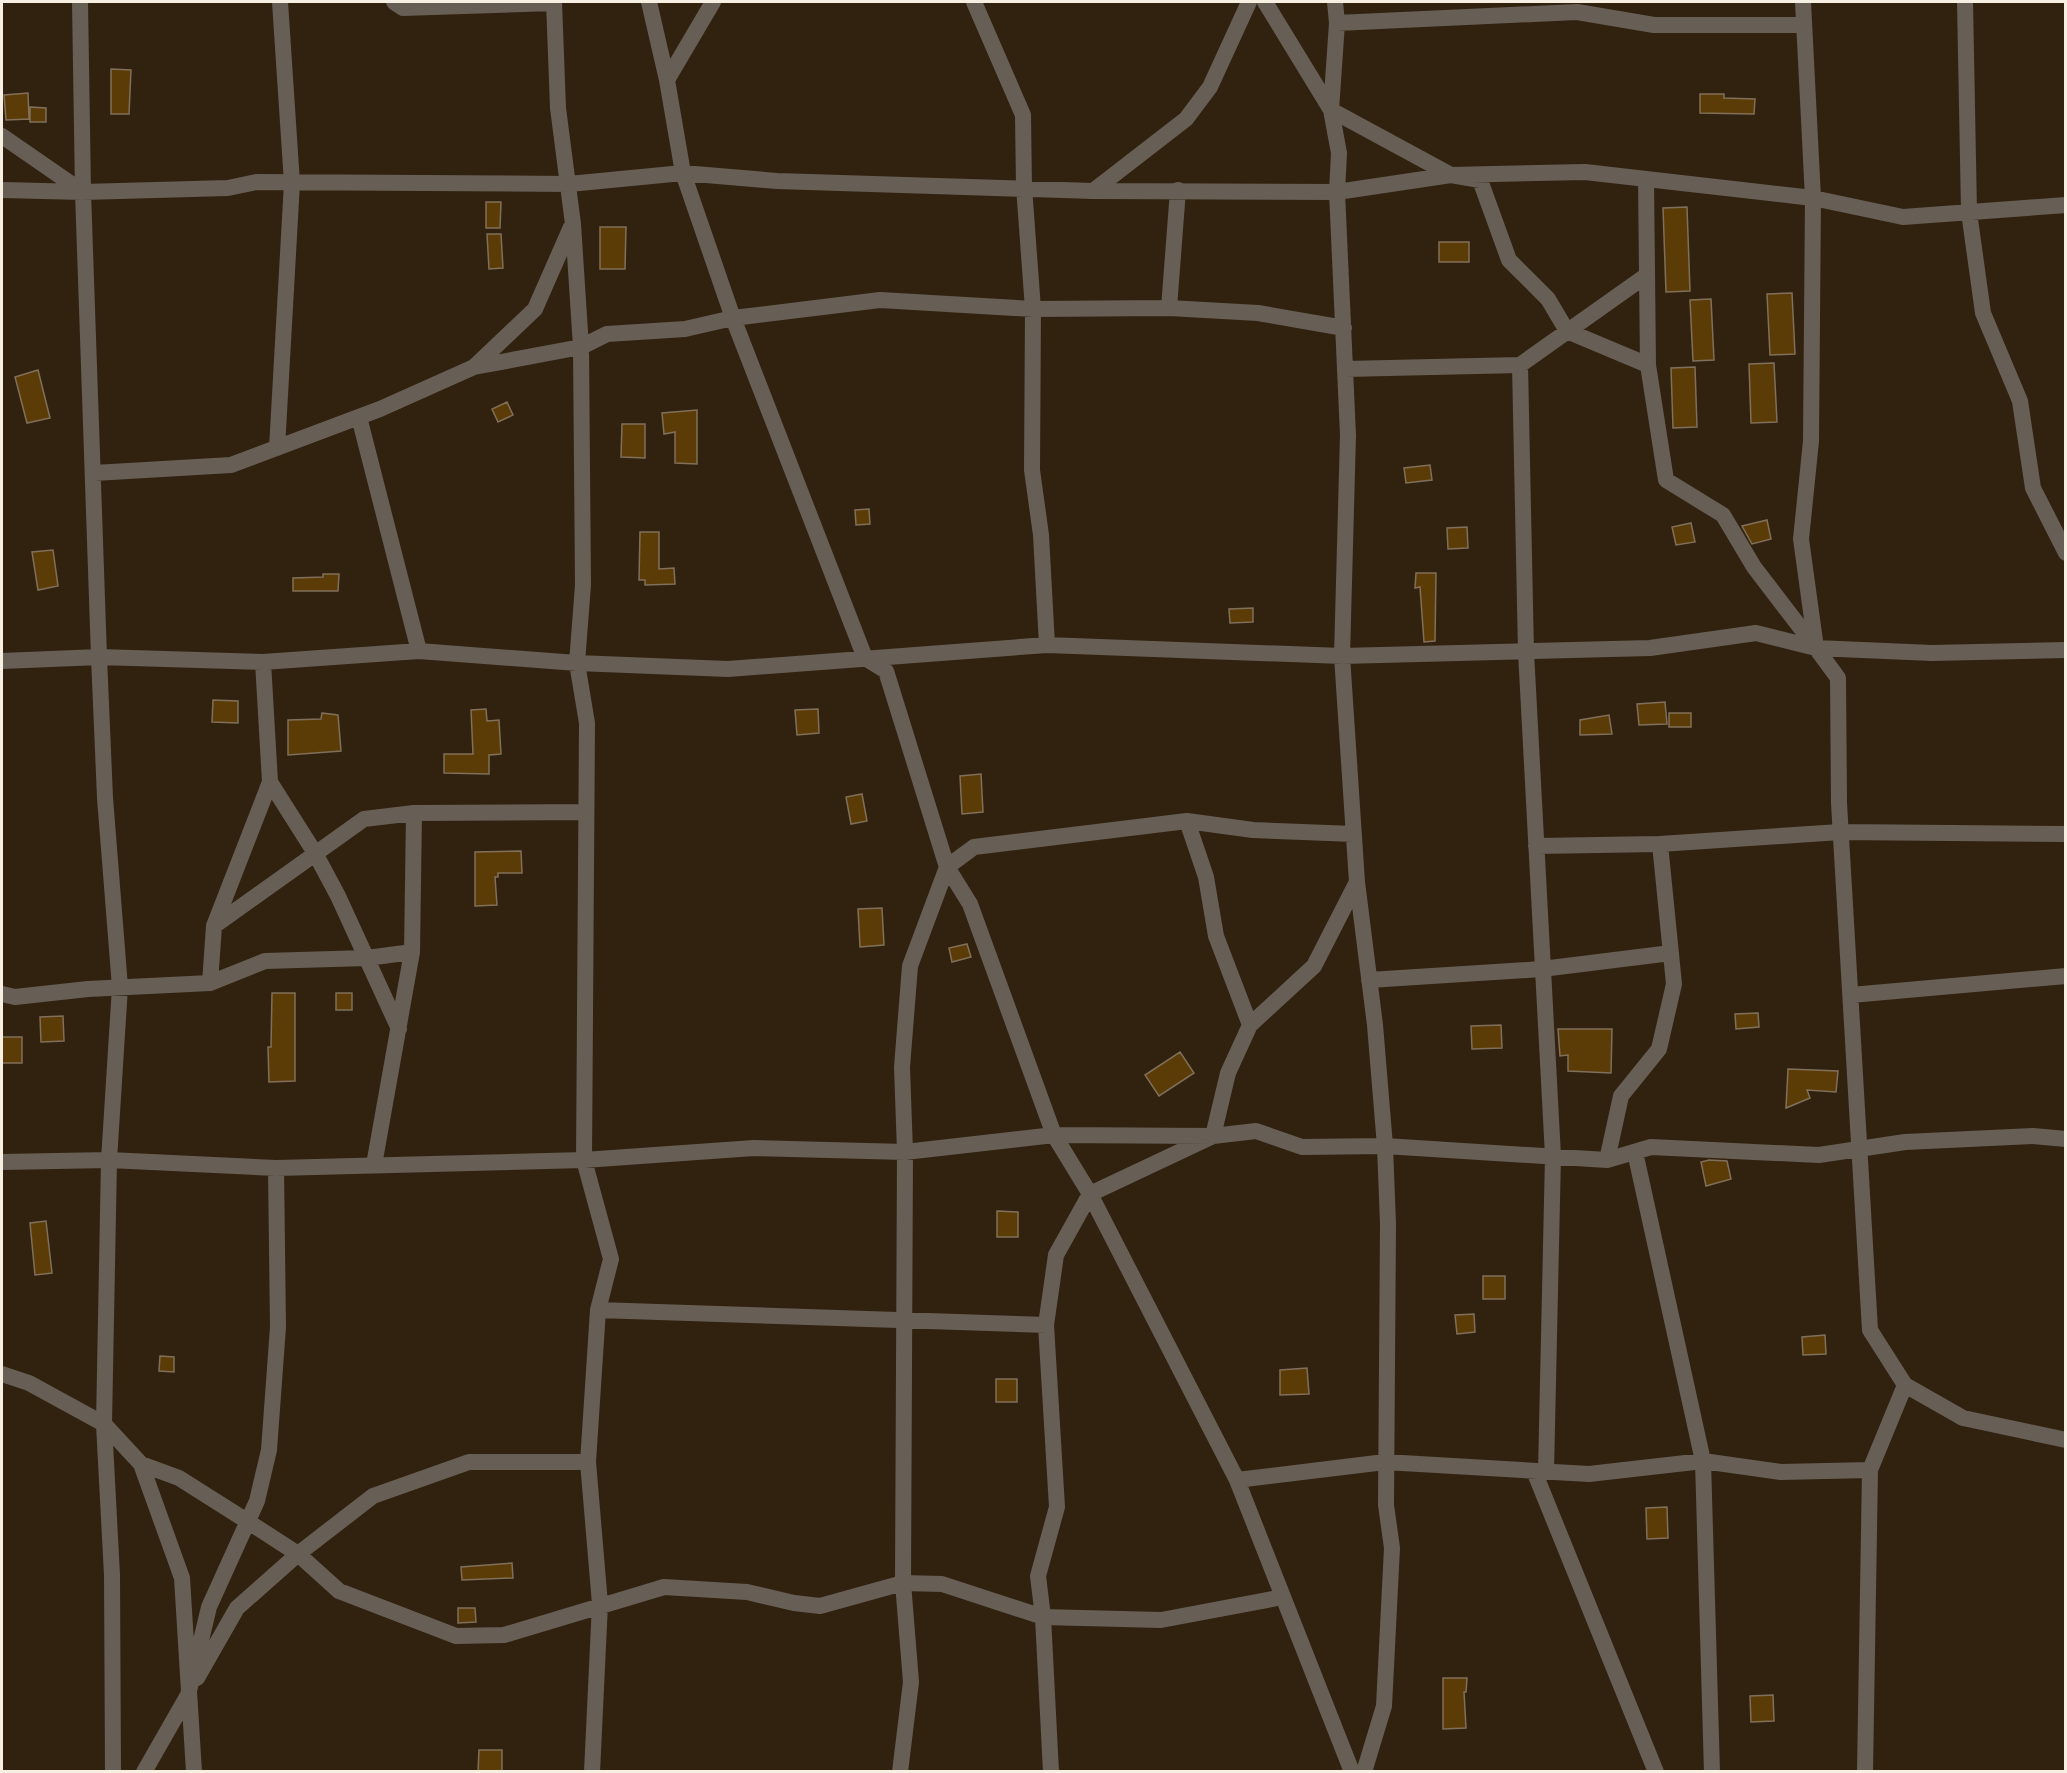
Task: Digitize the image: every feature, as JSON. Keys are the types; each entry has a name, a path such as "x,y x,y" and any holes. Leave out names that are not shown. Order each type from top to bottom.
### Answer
{"street":[{"path":"80,2 83,192 99,657 105,798 120,987 109,1160 104,1424 112,1586 113,1772"},
{"path":"277,448 292,183 280,2"},
{"path":"400,4 554,2 558,108 573,224 581,347 583,585 577,663 587,723 584,1160 610,1259 598,1310 588,1462 600,1604 592,1772"},
{"path":"649,2 667,80 683,173 733,318 865,658 886,671 947,867 970,904 1054,1135 1090,1194 1237,1480 1352,1772"},
{"path":"667,80 713,2"},
{"path":"974,2 1023,115 1024,187 1033,309 1032,470 1041,535 1047,645"},
{"path":"1094,191 1186,119 1210,87 1249,2"},
{"path":"1265,2 1331,110 1451,176 1480,180 1509,260 1548,298 1568,331 1648,365"},
{"path":"1335,2 1337,23 1331,110 1339,153 1337,192 1348,435 1342,656 1357,882 1370,980 1385,1146 1388,1224 1385,1462 1386,1505 1392,1548 1384,1706 1364,1772"},
{"path":"1803,2 1813,198 1811,441 1801,538 1816,648"},
{"path":"1965,2 1969,212 1983,313 2020,401 2033,488 2066,553"},
{"path":"1337,23 1577,12 1654,25 1803,25"},
{"path":"2,136 83,192"},
{"path":"2,190 83,192 228,188 256,182 568,183 683,173 777,181 1094,191 1337,192 1451,176 1585,172 1813,198 1903,217 2066,205"},
{"path":"1646,179 1648,365 1666,480 1724,514 1754,567 1838,678 1840,832 1861,1148 1870,1330 1905,1385 1963,1418 2066,1440"},
{"path":"1169,308 1178,190"},
{"path":"474,367 535,309 573,224"},
{"path":"1346,369 1520,365 1647,275"},
{"path":"94,473 231,465 359,417 474,367 581,347 607,334 685,329 733,318 880,300 1033,309 1169,308 1258,313 1344,327"},
{"path":"1520,365 1526,652 1553,1156 1540,1471 1656,1772"},
{"path":"359,417 419,651"},
{"path":"2,661 99,657 263,662 419,651 577,663 728,669 1047,645 1342,656 1650,648 1755,633 1816,648 1932,653 2066,650"},
{"path":"210,983 213,926 270,782 263,662"},
{"path":"270,782 315,853 368,958 399,1029"},
{"path":"213,926 364,819 414,813 586,812"},
{"path":"374,1165 412,952 414,813"},
{"path":"900,1772 911,1682 903,1583 905,1509 903,1320 906,1152 903,1067 910,966 947,867 974,847 1187,821 1253,830 1354,834"},
{"path":"1187,821 1206,877 1216,936 1250,1025"},
{"path":"1536,846 1660,844 1840,832 2066,834"},
{"path":"1607,1160 1621,1096 1659,1049 1674,984 1660,844"},
{"path":"1213,1136 1228,1073 1250,1025 1314,966 1357,882"},
{"path":"2,994 15,997 120,987 210,983 266,961 368,958 412,952"},
{"path":"1370,980 1542,969 1671,953"},
{"path":"1851,995 2066,976"},
{"path":"2,1162 109,1160 276,1167 584,1160 754,1148 906,1152 1054,1135 1213,1136 1256,1131 1302,1147 1385,1146 1607,1160 1651,1148 1819,1155 1905,1142 2010,1137 2066,1139"},
{"path":"1051,1772 1043,1617 1038,1576 1057,1507 1046,1325 1056,1255 1090,1194 1213,1136"},
{"path":"1635,1152 1702,1461 1712,1772"},
{"path":"188,1695 209,1607 257,1501 269,1450 278,1326 276,1167"},
{"path":"598,1310 1046,1325"},
{"path":"2,1374 29,1383 104,1424 141,1464 182,1578 194,1772"},
{"path":"1865,1772 1870,1470 1905,1385"},
{"path":"1237,1480 1385,1462 1589,1474 1702,1461 1781,1472 1870,1470"},
{"path":"144,1772 237,1608 298,1554 373,1496 469,1462 588,1462"},
{"path":"141,1464 179,1478 247,1521 298,1554 339,1591 456,1636 504,1635 600,1604 664,1587 747,1592 794,1603 820,1606 903,1583 942,1584 1043,1617 1161,1620 1283,1598"}],"building":[{"path":"111,69 131,70 129,114 111,114"},
{"path":"28,93 29,119 6,120 4,95"},
{"path":"1700,94 1724,94 1724,98 1755,99 1754,114 1700,113"},
{"path":"30,107 46,108 46,122 30,122"},
{"path":"486,202 501,202 500,228 486,228"},
{"path":"1687,207 1690,291 1666,292 1663,208"},
{"path":"600,227 626,227 625,269 600,269"},
{"path":"487,234 501,234 503,268 489,269"},
{"path":"1439,242 1469,242 1469,262 1439,262"},
{"path":"1792,293 1795,354 1770,355 1767,294"},
{"path":"1711,299 1714,360 1693,361 1690,300"},
{"path":"1774,363 1777,422 1751,423 1749,364"},
{"path":"1695,367 1697,427 1673,428 1671,368"},
{"path":"38,370 50,418 27,423 15,377"},
{"path":"507,402 513,415 498,422 492,409"},
{"path":"697,410 697,464 675,463 675,432 664,434 662,413"},
{"path":"622,424 645,424 645,458 621,457"},
{"path":"1430,465 1432,480 1406,483 1404,468"},
{"path":"869,509 870,524 856,525 855,510"},
{"path":"1767,520 1771,539 1752,544 1742,526"},
{"path":"1691,523 1695,542 1676,545 1672,527"},
{"path":"1467,527 1468,548 1448,549 1447,528"},
{"path":"640,532 659,532 659,569 674,568 675,584 645,585 645,580 639,580"},
{"path":"53,550 58,586 38,590 32,552"},
{"path":"1416,573 1436,573 1435,641 1424,642 1420,587 1415,588"},
{"path":"323,574 339,574 338,591 293,591 293,578 323,577"},
{"path":"1253,608 1253,622 1230,623 1229,609"},
{"path":"213,700 238,701 238,723 212,722"},
{"path":"1665,702 1667,724 1639,725 1637,704"},
{"path":"486,709 487,721 499,720 501,754 489,755 489,774 444,773 444,754 473,754 471,710"},
{"path":"818,709 819,733 797,735 795,710"},
{"path":"322,713 338,715 341,751 288,755 288,720 321,719"},
{"path":"1669,713 1691,713 1691,727 1669,727"},
{"path":"1609,715 1612,734 1580,735 1580,720"},
{"path":"981,774 983,812 962,814 960,776"},
{"path":"862,794 867,821 851,824 846,797"},
{"path":"521,851 522,873 498,873 498,877 495,877 497,905 475,906 475,852"},
{"path":"882,908 884,945 860,947 858,909"},
{"path":"967,944 971,957 952,962 949,948"},
{"path":"272,993 295,993 295,1081 269,1082 268,1047 271,1047"},
{"path":"336,993 352,993 352,1010 336,1010"},
{"path":"1758,1013 1759,1027 1736,1029 1735,1014"},
{"path":"63,1016 64,1041 41,1042 40,1017"},
{"path":"1501,1025 1502,1048 1472,1049 1471,1026"},
{"path":"1558,1029 1612,1029 1611,1073 1568,1071 1568,1055 1560,1056"},
{"path":"2,1037 22,1037 22,1063 2,1063"},
{"path":"1180,1052 1194,1073 1159,1096 1145,1075"},
{"path":"1788,1069 1838,1071 1836,1092 1807,1090 1810,1098 1786,1108"},
{"path":"1727,1161 1731,1179 1706,1186 1701,1162"},
{"path":"997,1211 1018,1212 1018,1237 997,1237"},
{"path":"46,1221 52,1273 35,1275 30,1223"},
{"path":"1483,1276 1505,1276 1505,1299 1483,1299"},
{"path":"1474,1314 1475,1332 1457,1334 1455,1315"},
{"path":"1825,1335 1826,1354 1803,1355 1802,1337"},
{"path":"160,1356 174,1357 174,1372 159,1371"},
{"path":"1307,1368 1309,1394 1280,1395 1280,1370"},
{"path":"996,1379 1017,1379 1017,1402 996,1402"},
{"path":"1667,1507 1668,1538 1647,1539 1646,1508"},
{"path":"512,1563 513,1578 462,1580 461,1567"},
{"path":"458,1608 475,1608 476,1622 458,1623"},
{"path":"1443,1678 1467,1678 1466,1692 1464,1692 1466,1728 1443,1729"},
{"path":"1773,1695 1774,1721 1751,1722 1750,1696"},
{"path":"479,1750 502,1750 502,1772 478,1772"}]}
